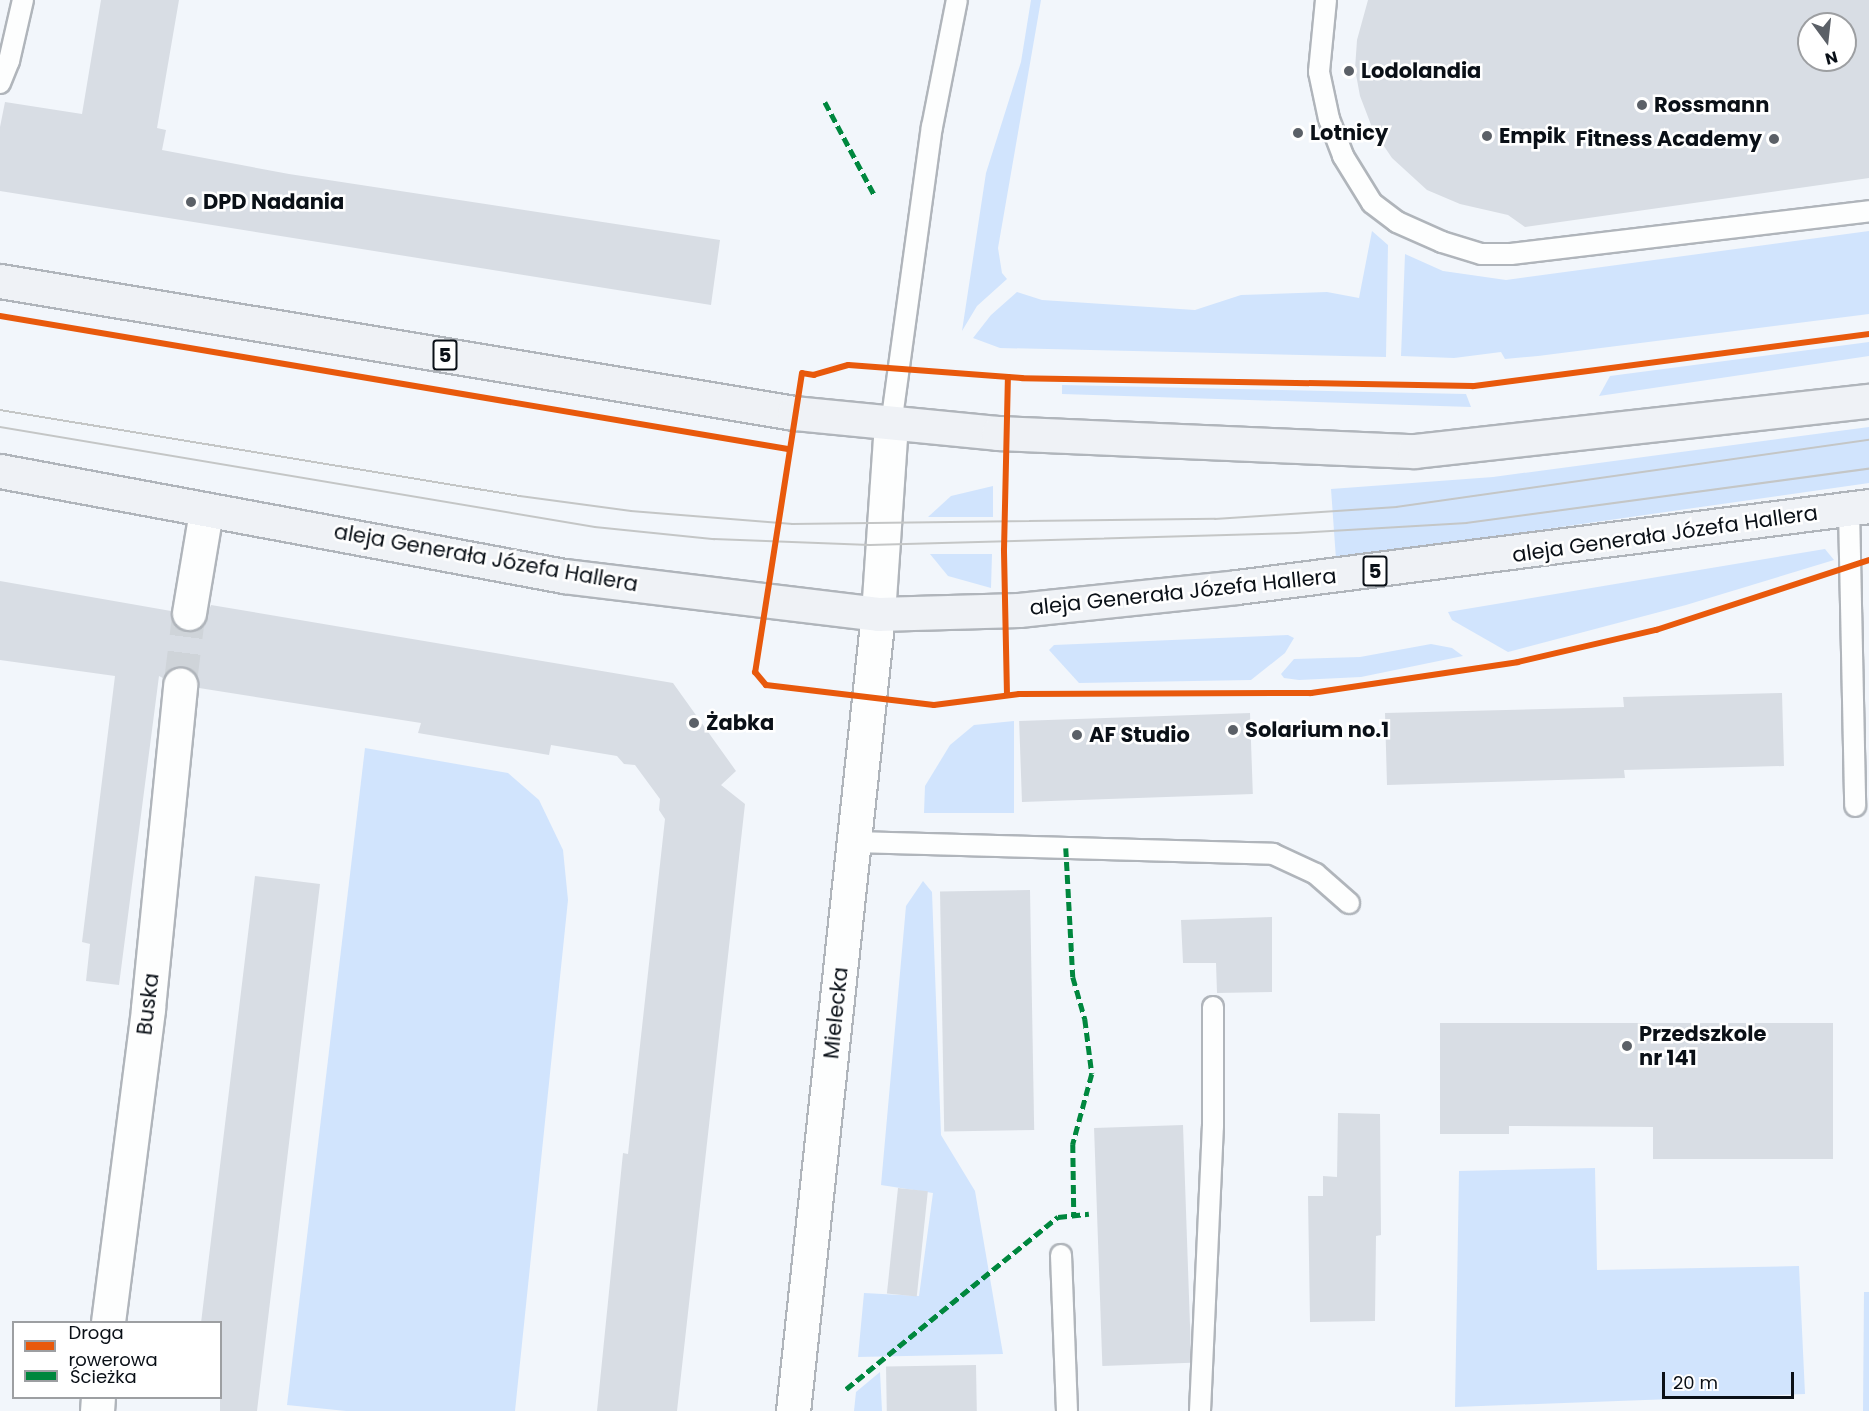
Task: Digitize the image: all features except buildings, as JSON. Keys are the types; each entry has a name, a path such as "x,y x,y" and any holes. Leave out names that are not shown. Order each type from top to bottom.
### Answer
{"main road":[{"name":"5","path":"0,280 776,410 891,425 1414,452 1869,401"},
{"name":"aleja Generała Józefa Hallera","path":"0,471 564,576 878,614 1019,610 1237,587 1859,507"}],"street":[{"name":"Mielecka","path":"793,1411 878,614 891,425"},
{"path":"189,613 206,511"},
{"name":"Buska","path":"108,1321 151,985 180,685"}],"lane":[{"path":"0,83 9,62 23,0"},
{"path":"891,425 932,127 957,0"},
{"path":"1326,0 1319,72 1329,119 1343,156 1372,203 1397,222 1442,242 1481,254 1511,254 1869,211"},
{"path":"1855,807 1861,755 1859,507"},
{"path":"855,842 1273,854 1316,874 1349,903"},
{"path":"1200,1411 1213,1126 1213,1007"},
{"path":"1061,1255 1067,1411"}],"shaded area":[{"path":"1031,0 1041,0 998,248 1002,273 1007,279 977,306 962,331 986,173 1021,62"},
{"path":"1372,231 1388,245 1386,357 1000,348 973,338 991,315 1017,292 1042,300 1195,310 1241,295 1327,292 1359,298"},
{"path":"1869,231 1869,314 1505,359 1501,352 1454,358 1401,356 1405,254 1443,271 1506,280"},
{"path":"1869,342 1869,356 1599,396 1610,376"},
{"path":"1062,385 1466,394 1471,407 1062,394"},
{"path":"1869,427 1869,483 1336,559 1331,489 1493,477"},
{"path":"993,486 993,517 928,517 951,496"},
{"path":"1825,549 1834,560 1686,605 1508,652 1452,620 1448,612"},
{"path":"930,554 992,554 991,588 948,576"},
{"path":"1288,635 1294,638 1285,653 1251,680 1079,683 1049,650 1054,645"},
{"path":"1431,644 1452,648 1463,656 1361,677 1299,680 1284,678 1281,674 1294,659 1360,657"},
{"path":"1014,721 1014,813 924,813 925,786 950,745 974,725"},
{"path":"365,748 508,773 539,800 563,850 568,900 515,1411 346,1411 287,1405"},
{"path":"923,881 932,892 941,1135 975,1191 1003,1354 858,1357 864,1293 919,1296 933,1193 881,1185 906,906"},
{"path":"1595,1168 1597,1270 1799,1266 1805,1394 1455,1407 1459,1171"},
{"path":"1864,1292 1869,1292 1869,1411 1863,1411"},
{"path":"880,1372 882,1411 854,1411 856,1392"}],"tunnel":[{"path":"180,685 189,613"}],"tram line":[{"path":"0,410 520,496 631,511 792,524 1215,519 1397,507 1869,440"},
{"path":"0,427 595,527 714,539 870,545 1297,533 1467,523 1869,469"}],"marked path":[{"path":"825,102 875,196"},
{"path":"1066,848 1073,977 1085,1019 1092,1074 1073,1144 1074,1215"},
{"path":"846,1389 1058,1217 1089,1214"}],"cycle path":[{"path":"0,316 788,449"},
{"path":"1869,334 1473,386 1022,378 848,365 814,375 802,373 755,672 766,685 934,705 1019,694 1311,693 1518,662 1656,630 1869,560"},
{"path":"1007,695 1004,550 1008,377"}],"place":[{"name":"Lodolandia","path":"1349,71"},
{"name":"Rossmann","path":"1642,105"},
{"name":"Lotnicy","path":"1298,133"},
{"name":"Empik","path":"1487,136"},
{"name":"Fitness Academy","path":"1774,139"},
{"name":"DPD Nadania","path":"191,202"},
{"name":"Żabka","path":"694,723"},
{"name":"Solarium no.1","path":"1233,730"},
{"name":"AF Studio","path":"1077,735"},
{"name":"Przedszkole nr 141","path":"1627,1046"}]}
